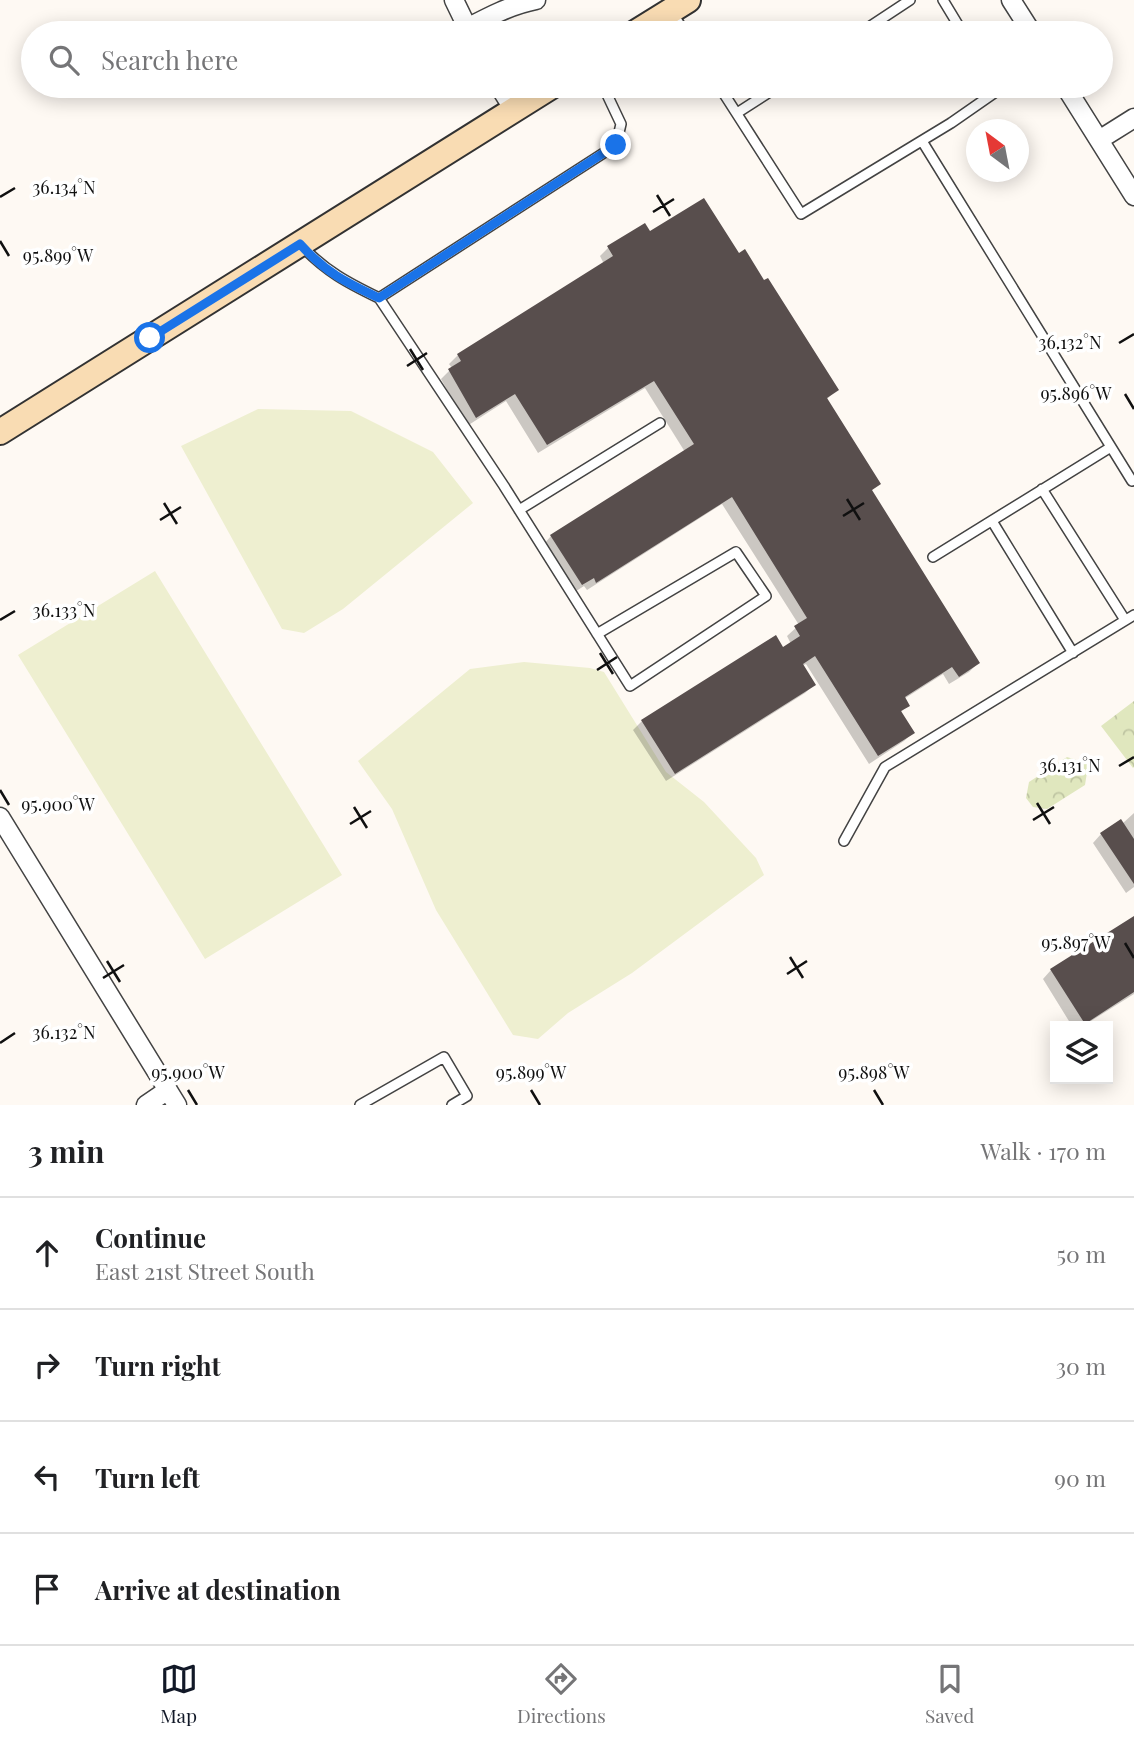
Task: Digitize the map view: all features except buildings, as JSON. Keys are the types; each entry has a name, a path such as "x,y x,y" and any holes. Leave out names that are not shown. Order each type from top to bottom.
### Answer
{"main road":[{"path":"655,21 679,6"},
{"path":"0,432 533,98"}],"street":[{"path":"454,0 464,21"},
{"path":"483,21 520,3 536,0"},
{"path":"1011,0 1024,21"},
{"path":"506,98 514,110"},
{"path":"1073,98 1134,196"},
{"path":"1099,140 1134,118"},
{"path":"3,828 172,1098 146,1105"}],"lane":[{"path":"878,21 910,0"},
{"path":"943,0 956,21"},
{"path":"379,298 616,145 621,124 609,98"},
{"path":"727,98 801,214 987,98"},
{"path":"737,113 760,98"},
{"path":"922,141 1132,481"},
{"path":"300,244 318,264 379,298 519,510 597,634 630,686 766,596 736,552 597,634"},
{"path":"519,510 660,423"},
{"path":"933,557 1111,447"},
{"path":"1042,489 1125,621"},
{"path":"992,521 1073,653"},
{"path":"844,841 885,767 1134,615"},
{"path":"360,1105 444,1057 467,1096 452,1105"}],"green space":[{"path":"258,409 351,411 433,452 473,503 343,609 304,633 282,629 181,446"},
{"path":"155,571 342,875 205,959 18,655"},
{"path":"524,662 590,668 604,672 666,772 704,802 756,858 764,875 632,973 568,1013 538,1039 513,1035 436,910 392,809 358,761 470,669"},
{"path":"1134,701 1134,767 1133,768 1101,726"},
{"path":"1067,757 1088,766 1085,785 1047,809 1033,807 1026,798 1029,782"}],"route":[{"path":"150,338 300,244 318,264 379,298 616,145"}]}
